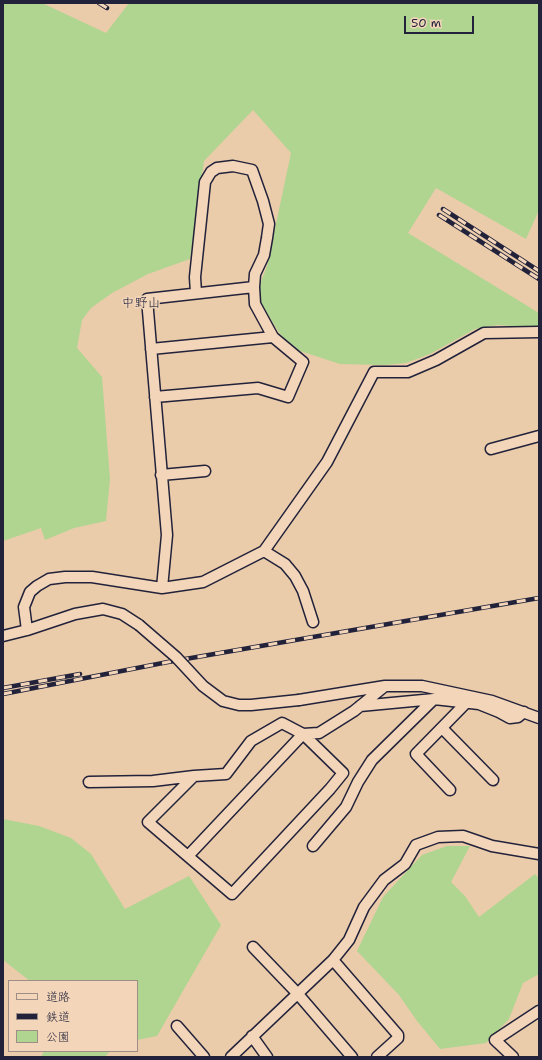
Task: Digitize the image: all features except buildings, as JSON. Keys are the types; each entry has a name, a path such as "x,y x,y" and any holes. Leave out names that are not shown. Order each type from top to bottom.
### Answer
{"street":[{"path":"155,397 258,388 288,398 303,362 273,337 255,304 255,274 264,255 269,224 252,170 233,166 217,168 211,172 205,182 195,277 196,293"},
{"path":"162,588 167,535 146,299 254,287"},
{"path":"27,630 24,607 30,592 49,579 65,577 92,577 162,588 203,582 264,551 327,462 374,372 408,372 436,360 484,333 539,332"},
{"path":"151,349 273,337"},
{"path":"491,449 539,436"},
{"path":"161,475 205,471"},
{"path":"264,551 285,564 296,576 303,591 313,622"},
{"path":"3,636 27,630 75,614 103,609 122,614 139,625 176,657 203,686 223,701 251,706 385,686 422,686 492,701 539,718"},
{"path":"188,856 303,734 319,733 360,706 385,686"},
{"path":"360,706 434,699 466,704 479,704 510,718 518,717 524,712"},
{"path":"313,846 346,808 358,782 372,760 434,699"},
{"path":"450,790 416,754 466,704"},
{"path":"89,782 153,781 194,776 226,774 251,741 282,723 303,734 343,773 330,789 232,894 148,822 194,776"},
{"path":"442,728 493,780"},
{"path":"231,1057 333,960 350,940 364,906 384,880 405,864 416,845 438,837 463,836 492,846 539,854"},
{"path":"254,947 297,993 352,1057"},
{"path":"333,960 398,1034 398,1038 377,1057"},
{"path":"513,1057 495,1040 539,1012"},
{"path":"177,1026 204,1057"},
{"path":"252,1036 267,1057"}],"green space":[{"path":"3,3 42,3 106,33 129,3 539,3 539,210 526,239 436,188 408,233 539,313 539,328 498,325 475,329 430,354 406,363 385,365 340,364 291,348 278,331 256,295 267,266 291,153 253,110 204,161 190,259 148,274 112,293 91,308 82,320 77,348 102,377 110,479 106,521 74,528 45,540 41,528 3,541"},
{"path":"3,819 39,826 71,838 91,854 125,909 189,876 221,925 157,1036 138,1040 138,980 29,980 3,960"},
{"path":"447,846 470,846 451,882 465,896 479,917 535,874 539,878 539,974 523,983 509,1019 486,1043 440,1049 417,1021 399,995 357,951 383,897 422,855"},
{"path":"44,1052 109,1052 105,1057 41,1057"}],"railway":[{"path":"99,3 107,8"},
{"path":"443,209 539,271"},
{"path":"439,215 539,279"},
{"path":"3,694 168,662 539,598"},
{"path":"3,688 80,674"}],"district":[{"name":"中野山","path":"141,304"}]}
